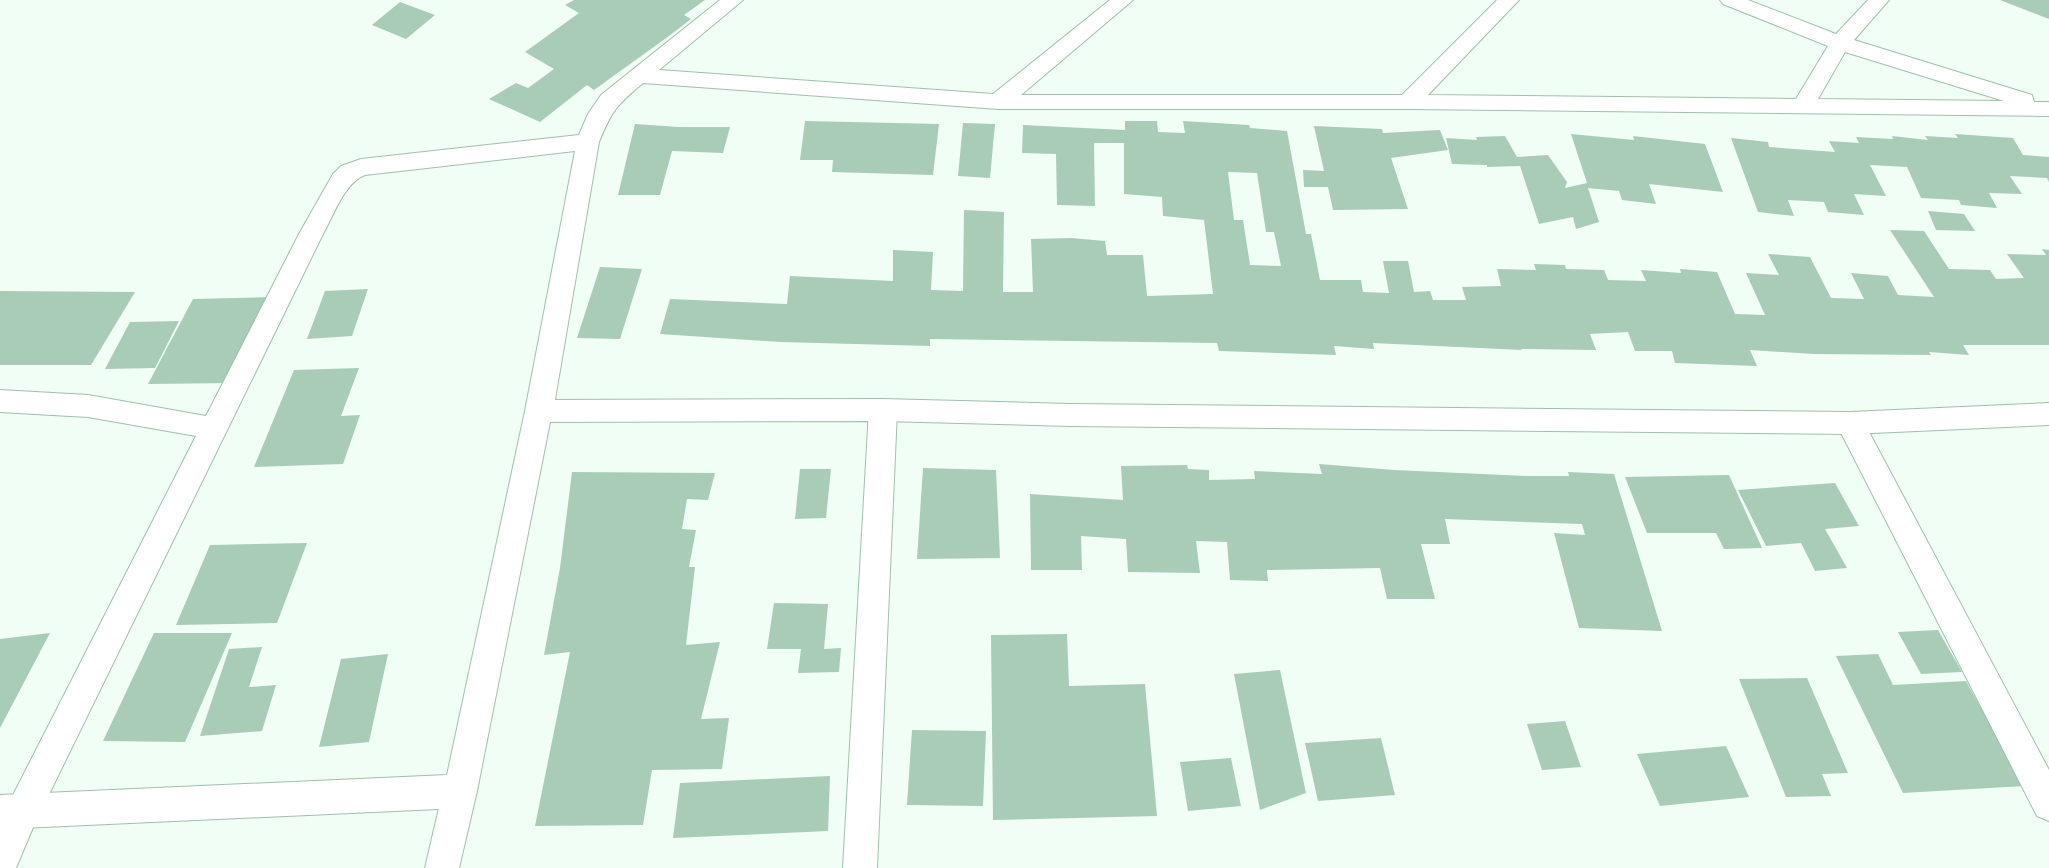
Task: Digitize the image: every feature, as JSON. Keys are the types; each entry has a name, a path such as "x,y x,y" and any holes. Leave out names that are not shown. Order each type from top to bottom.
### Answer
{"street":[{"path":"442,868 460,791 539,411 588,142 599,114 609,100 733,0"},
{"path":"998,102 1123,0"},
{"path":"1408,102 1509,0"},
{"path":"1730,0 1840,42 2049,109"},
{"path":"1802,106 1840,42 1879,0"},
{"path":"640,76 998,102 1408,102 2049,109"},
{"path":"0,865 11,812 212,428 311,234 341,180 349,172 361,167 588,142"},
{"path":"0,402 88,406 212,428"},
{"path":"539,411 883,410 1070,415 1850,424 2049,414"},
{"path":"860,868 883,410"},
{"path":"1850,424 2049,804"},
{"path":"11,812 460,791"}],"building":[{"path":"574,0 705,0 684,15 691,19 669,36 594,90 587,85 540,122 489,99 516,83 528,88 554,69 525,52 579,13 565,5"},
{"path":"2000,0 2049,0 2049,19"},
{"path":"400,2 435,15 406,39 372,25"},
{"path":"805,121 939,124 933,175 832,172 833,160 800,160"},
{"path":"1125,121 1157,121 1158,132 1185,133 1183,121 1249,125 1250,128 1287,131 1306,234 1311,234 1320,280 1361,280 1363,292 1389,293 1383,261 1408,261 1414,292 1430,291 1433,300 1466,300 1462,287 1501,286 1497,269 1536,270 1534,264 1565,265 1566,269 1604,270 1608,280 1646,281 1641,270 1681,273 1680,269 1717,272 1735,314 1765,315 1746,273 1779,275 1768,254 1810,257 1831,298 1864,299 1851,273 1888,276 1898,295 1934,297 1890,230 1924,231 1949,269 1990,270 1996,279 2024,278 2007,254 2046,255 2042,249 2049,250 2049,345 1963,345 1969,355 1929,352 1931,355 1814,354 1750,350 1757,366 1675,363 1672,351 1635,351 1628,332 1590,334 1596,350 1522,350 1373,343 1374,349 1334,346 1336,355 1219,351 1217,343 930,339 930,346 780,342 660,334 670,299 787,304 790,276 893,281 893,250 933,252 931,290 963,291 964,210 1004,212 1003,292 1033,292 1031,239 1071,238 1105,241 1107,255 1143,255 1147,296 1213,294 1204,220 1163,216 1162,197 1124,194 1124,143 1094,143 1095,206 1057,205 1056,154 1022,153 1023,125 1125,130","holes":["1228,172 1257,173 1266,232 1274,232 1281,266 1250,265 1243,220 1234,220"]},
{"path":"963,123 995,124 990,178 958,176"},
{"path":"635,124 679,127 730,127 723,153 672,151 660,195 618,195"},
{"path":"1314,126 1382,129 1383,133 1440,130 1448,150 1391,158 1408,209 1333,210 1328,187 1304,187 1303,170 1324,171"},
{"path":"1571,134 1634,140 1633,136 1705,144 1723,192 1649,184 1656,204 1622,200 1619,191 1588,188 1599,222 1576,229 1573,217 1539,224 1520,166 1487,167 1487,165 1452,164 1446,138 1477,140 1476,137 1505,136 1517,157 1548,155 1567,182 1565,188 1587,183"},
{"path":"1955,134 2013,138 2023,155 2049,157 2049,182 2047,178 2010,176 2022,194 1989,193 1997,208 1961,205 1959,200 1921,198 1907,167 1870,165 1886,196 1854,194 1864,215 1828,212 1824,202 1788,200 1794,216 1758,212 1731,138 1768,142 1769,147 1835,152 1829,141 1859,143 1856,137 1893,139 1892,136 1928,140 1925,136 1958,138"},
{"path":"1928,211 1964,214 1975,231 1936,230"},
{"path":"600,267 642,269 620,339 577,338"},
{"path":"368,289 352,336 307,339 325,291"},
{"path":"0,291 135,292 91,365 0,365"},
{"path":"274,297 233,383 148,384 193,299"},
{"path":"179,321 155,368 105,369 130,322"},
{"path":"359,368 341,416 360,415 343,464 254,467 294,370"},
{"path":"1319,464 1394,470 1528,476 1569,476 1568,472 1614,474 1662,631 1579,628 1554,533 1585,535 1582,524 1445,519 1450,544 1421,544 1435,599 1387,599 1380,568 1267,570 1268,581 1230,580 1227,542 1196,541 1200,573 1128,572 1126,539 1081,536 1082,570 1031,570 1030,494 1123,500 1121,466 1187,465 1188,469 1209,470 1209,480 1255,479 1254,471 1322,474"},
{"path":"923,468 996,470 1000,558 917,559"},
{"path":"800,469 831,469 826,518 795,519"},
{"path":"572,472 715,473 708,500 687,499 682,529 696,530 689,567 695,567 686,645 720,642 701,719 729,718 722,769 652,770 643,825 535,826 570,652 544,655 560,568"},
{"path":"1729,475 1762,548 1724,549 1716,533 1647,533 1625,477"},
{"path":"1835,483 1859,526 1825,529 1847,568 1815,571 1801,543 1766,546 1738,490"},
{"path":"307,543 277,623 176,625 210,545"},
{"path":"774,603 828,604 824,649 841,648 839,672 798,673 801,649 767,649"},
{"path":"1938,630 1962,672 1921,674 1898,632"},
{"path":"50,633 0,728 0,639"},
{"path":"154,633 232,633 185,742 103,741"},
{"path":"1067,634 1069,686 1145,684 1157,816 993,820 991,635"},
{"path":"262,647 249,687 276,685 262,731 200,736 229,649"},
{"path":"388,654 369,742 319,747 341,659"},
{"path":"1878,654 1893,685 1966,681 2024,786 1903,793 1836,656"},
{"path":"1280,670 1306,793 1260,810 1234,674"},
{"path":"1807,678 1848,773 1822,774 1831,796 1786,797 1739,679"},
{"path":"1565,721 1581,767 1542,770 1527,724"},
{"path":"912,730 986,731 983,806 907,805"},
{"path":"1381,738 1395,795 1318,801 1305,743"},
{"path":"1726,746 1749,797 1660,806 1637,754"},
{"path":"1231,758 1241,806 1188,811 1180,762"},
{"path":"830,776 828,831 673,838 680,783"}]}
